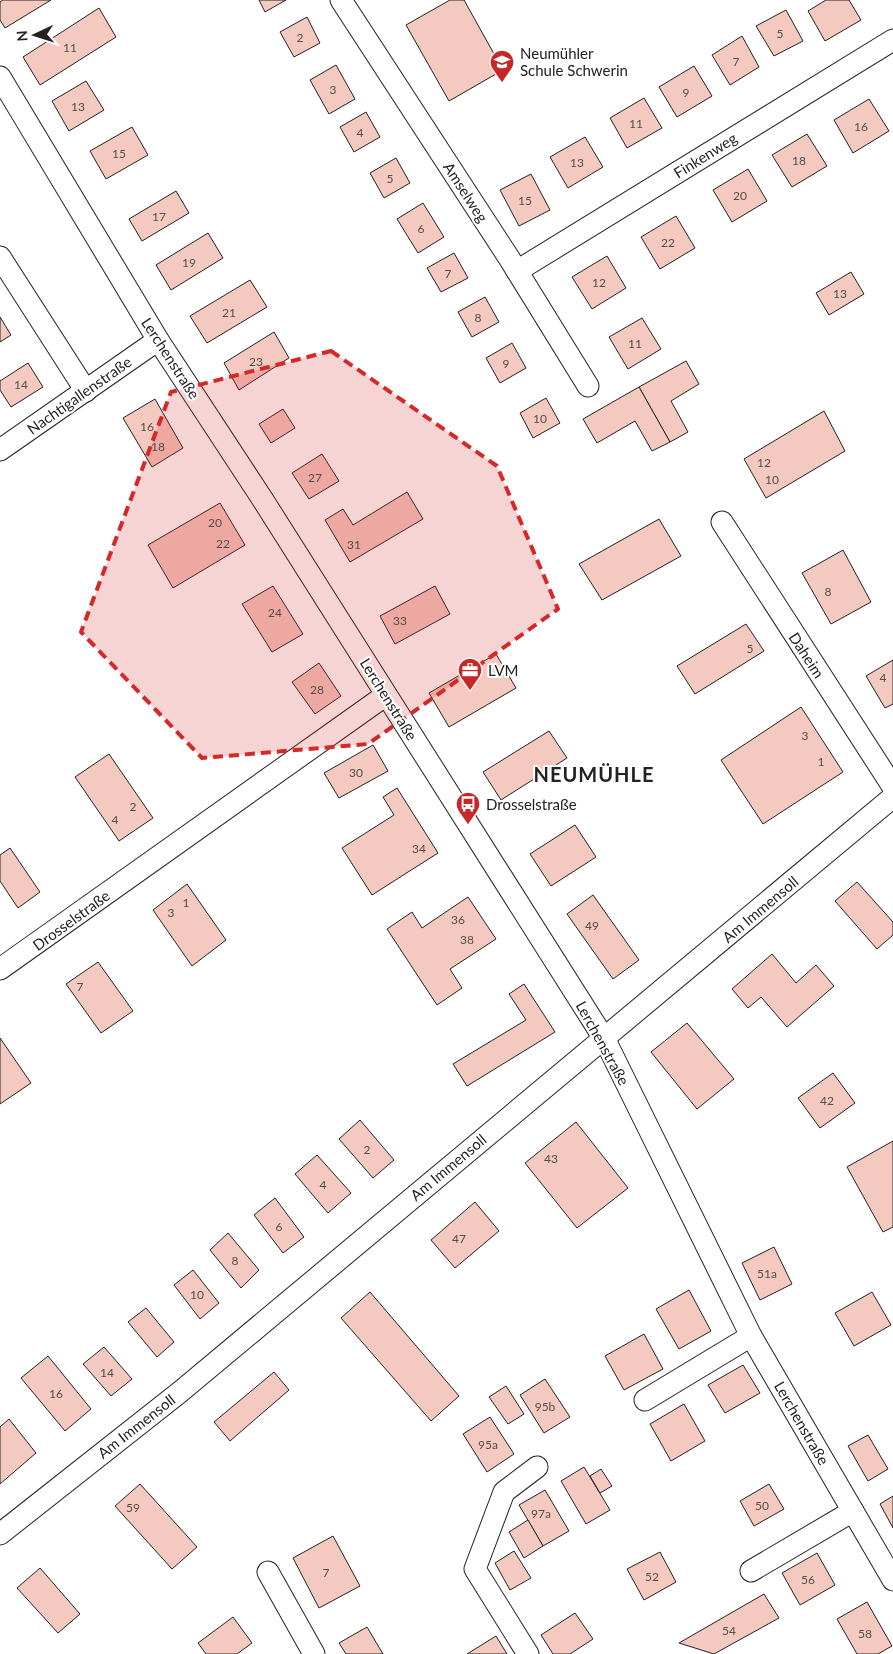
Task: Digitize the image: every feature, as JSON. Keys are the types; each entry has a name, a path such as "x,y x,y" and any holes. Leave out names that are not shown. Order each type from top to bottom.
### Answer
{"street":[{"name":"Amselweg","path":"341,0 588,386"},
{"name":"Finkenweg","path":"516,271 893,40"},
{"name":"Lerchenstraße","path":"0,77 158,340 386,695 604,1040 751,1336 893,1580"},
{"path":"0,257 86,391"},
{"name":"Nachtigallenstraße","path":"0,450 158,340"},
{"name":"Daheim","path":"722,522 893,788"},
{"name":"Drosselstraße","path":"0,969 386,695"},
{"name":"Am Immensoll","path":"0,1534 180,1392 893,797"},
{"path":"645,1400 751,1336"},
{"path":"528,1654 475,1569 504,1492 538,1467"},
{"path":"751,1571 853,1511"},
{"path":"268,1572 314,1654"}],"highlighted area":[{"path":"331,351 497,466 558,609 368,744 202,758 81,632 171,392"}],"building":[{"path":"3,0 51,0 5,28 0,20 0,2"},
{"path":"259,0 286,0 265,12"},
{"path":"450,0 464,0 503,70 449,101 406,25"},
{"path":"826,0 849,0 861,20 825,41 808,11"},
{"path":"99,8 116,37 40,85 23,57"},
{"path":"786,10 803,41 774,56 756,26"},
{"path":"307,17 320,43 294,57 280,32"},
{"path":"742,36 759,67 730,85 712,55"},
{"path":"336,65 355,99 329,114 310,80"},
{"path":"694,66 712,96 677,117 659,87"},
{"path":"86,81 104,110 69,131 52,101"},
{"path":"644,98 662,128 627,148 610,118"},
{"path":"869,99 889,131 853,153 834,120"},
{"path":"366,112 380,137 354,152 340,127"},
{"path":"132,127 148,155 106,179 90,151"},
{"path":"807,134 827,166 792,187 772,155"},
{"path":"585,137 603,167 568,188 550,157"},
{"path":"396,158 410,183 384,198 370,173"},
{"path":"748,169 767,201 732,222 713,190"},
{"path":"531,174 550,210 519,226 500,190"},
{"path":"176,191 189,213 142,241 129,219"},
{"path":"423,203 444,237 418,253 397,219"},
{"path":"676,216 695,248 660,269 641,237"},
{"path":"208,233 223,258 171,290 156,265"},
{"path":"454,253 468,278 441,292 427,268"},
{"path":"607,256 626,288 592,309 572,277"},
{"path":"851,272 864,294 829,315 816,293"},
{"path":"250,280 267,307 207,343 190,316"},
{"path":"485,297 499,322 472,337 458,312"},
{"path":"0,317 11,335 0,342"},
{"path":"642,318 661,349 628,369 609,337"},
{"path":"274,332 289,358 239,390 224,363"},
{"path":"512,343 526,368 500,383 486,358"},
{"path":"686,361 699,384 671,401 688,432 670,442 639,387"},
{"path":"28,363 43,387 11,407 0,390 0,381"},
{"path":"639,387 670,442 652,451 635,421 597,443 583,419"},
{"path":"546,398 560,423 533,438 520,413"},
{"path":"155,399 183,448 152,467 123,418"},
{"path":"283,409 295,428 271,443 259,424"},
{"path":"824,411 845,451 766,498 744,459"},
{"path":"322,454 339,481 309,499 292,473"},
{"path":"407,492 423,519 350,562 325,520 343,509 353,525"},
{"path":"220,503 245,545 173,588 148,545"},
{"path":"659,519 681,556 602,600 579,564"},
{"path":"843,550 871,602 831,624 802,573"},
{"path":"273,586 303,634 272,652 242,604"},
{"path":"435,586 450,614 395,644 380,616"},
{"path":"746,624 764,651 695,694 677,666"},
{"path":"496,654 516,688 449,727 429,693"},
{"path":"893,660 893,704 885,708 866,676"},
{"path":"319,663 341,696 315,714 292,682"},
{"path":"801,707 843,772 763,824 721,760"},
{"path":"549,731 567,758 501,800 483,772"},
{"path":"373,745 388,771 339,798 324,773"},
{"path":"109,754 153,818 119,841 75,777"},
{"path":"397,788 438,853 372,895 342,848 394,815 383,797"},
{"path":"575,825 596,857 551,886 530,854"},
{"path":"10,848 40,892 18,908 0,881 0,855"},
{"path":"857,882 893,922 893,935 877,949 835,901"},
{"path":"187,884 226,940 192,966 153,910"},
{"path":"593,895 639,960 613,979 567,914"},
{"path":"468,897 496,939 450,969 462,988 437,1005 387,929 412,912 422,928"},
{"path":"772,954 796,983 816,965 834,986 787,1027 761,997 748,1008 732,989"},
{"path":"98,962 133,1011 101,1033 66,984"},
{"path":"524,984 555,1032 467,1086 453,1064 526,1020 509,994"},
{"path":"687,1023 734,1079 697,1109 651,1052"},
{"path":"0,1038 31,1083 0,1104"},
{"path":"833,1073 855,1103 820,1128 798,1098"},
{"path":"360,1120 394,1160 373,1178 339,1139"},
{"path":"576,1122 628,1188 577,1228 525,1163"},
{"path":"893,1141 893,1227 883,1232 847,1167"},
{"path":"317,1155 351,1193 328,1213 295,1174"},
{"path":"275,1198 304,1237 283,1253 254,1215"},
{"path":"475,1202 499,1231 455,1268 431,1240"},
{"path":"228,1233 259,1270 241,1288 210,1250"},
{"path":"774,1247 792,1284 760,1300 742,1263"},
{"path":"193,1270 219,1303 200,1319 174,1285"},
{"path":"689,1290 711,1331 679,1349 656,1309"},
{"path":"370,1292 459,1396 431,1421 341,1318"},
{"path":"872,1292 891,1325 854,1346 835,1313"},
{"path":"146,1308 174,1342 157,1357 128,1322"},
{"path":"644,1334 663,1369 624,1390 605,1356"},
{"path":"104,1347 132,1379 111,1396 83,1364"},
{"path":"48,1356 91,1409 65,1431 21,1378"},
{"path":"743,1365 760,1393 725,1413 708,1385"},
{"path":"274,1372 289,1390 230,1441 214,1422"},
{"path":"545,1379 570,1417 544,1433 520,1395"},
{"path":"506,1386 524,1414 508,1424 489,1397"},
{"path":"684,1404 705,1441 671,1461 650,1424"},
{"path":"490,1417 514,1454 487,1472 463,1434"},
{"path":"9,1419 36,1453 0,1484 0,1427"},
{"path":"868,1435 888,1469 868,1481 848,1446"},
{"path":"584,1467 610,1510 586,1524 561,1481"},
{"path":"601,1469 612,1486 600,1493 590,1476"},
{"path":"140,1484 197,1547 172,1569 115,1506"},
{"path":"769,1484 784,1509 754,1526 740,1501"},
{"path":"545,1490 569,1531 543,1546 519,1505"},
{"path":"893,1496 893,1528 880,1504"},
{"path":"528,1520 543,1546 524,1558 509,1532"},
{"path":"333,1536 360,1586 319,1608 293,1558"},
{"path":"514,1551 531,1578 510,1590 495,1563"},
{"path":"660,1552 676,1582 644,1600 627,1569"},
{"path":"817,1553 835,1585 800,1605 782,1573"},
{"path":"40,1568 80,1614 58,1633 17,1588"},
{"path":"764,1594 779,1618 714,1654 679,1643"},
{"path":"867,1602 892,1646 878,1654 857,1654 837,1619"},
{"path":"575,1613 593,1639 570,1654 553,1654 541,1635"},
{"path":"233,1617 252,1643 237,1654 206,1654 198,1643"},
{"path":"367,1627 383,1654 346,1654 339,1643"},
{"path":"496,1636 507,1654 467,1654"}],"place":[{"name":"Neumühler Schule Schwerin","path":"502,83"},
{"name":"LVM","path":"470,691"},
{"name":"Drosselstraße","path":"468,825"}],"district":[{"name":"NEUMÜHLE","path":"594,774"}]}
